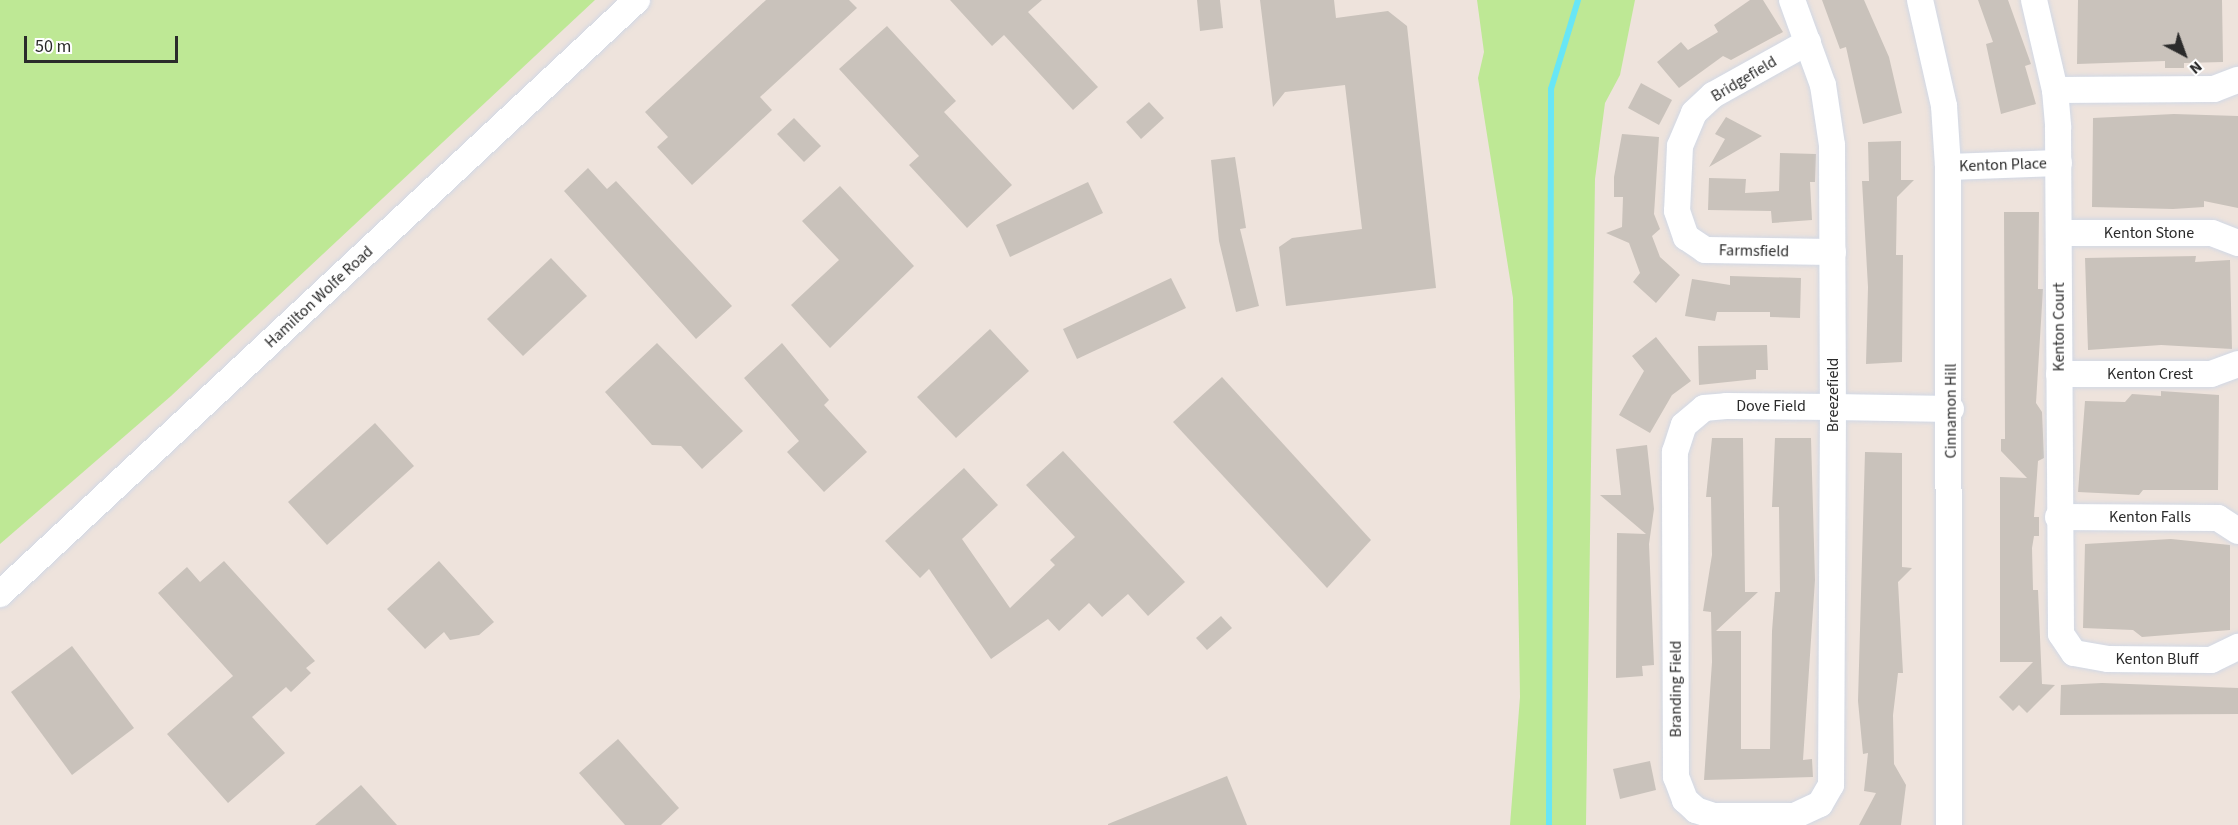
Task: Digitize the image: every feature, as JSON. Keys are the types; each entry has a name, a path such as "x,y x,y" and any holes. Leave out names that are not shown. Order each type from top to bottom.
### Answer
{"street":[{"name":"Hamilton Wolfe Road","path":"0,594 637,0"},
{"name":"Breezefield","path":"1792,0 1808,42 1832,145 1831,785 1826,795"},
{"name":"Cinnamon Hill","path":"1920,0 1944,106 1948,167 1951,409 1949,825"},
{"name":"Kenton Court","path":"2034,0 2055,90 2058,163 2058,517 2061,634 2074,653"},
{"name":"Bridgefield","path":"1682,231 1677,210 1680,146 1694,113 1713,95 1808,42"},
{"path":"2055,90 2214,89 2238,80"},
{"name":"Kenton Place","path":"1948,167 2058,163"},
{"name":"Farmsfield","path":"1682,231 1705,250 1833,252"},
{"name":"Kenton Stone","path":"2058,233 2212,233 2238,243"},
{"name":"Kenton Crest","path":"2059,374 2211,374 2238,364"},
{"name":"Dove Field","path":"1684,425 1704,408 1951,409"},
{"name":"Branding Field","path":"1684,425 1675,452 1677,784 1685,800 1714,816 1794,816 1826,795"},
{"name":"Kenton Falls","path":"2058,517 2218,518 2238,531"},
{"name":"Kenton Bluff","path":"2074,653 2108,659 2211,660 2238,647"}],"green space":[{"path":"0,0 595,0 171,396 0,544"},
{"path":"1477,0 1635,0 1620,75 1605,103 1595,179 1586,825 1510,825 1520,697 1513,298 1478,78 1484,52"}],"building":[{"path":"766,0 849,0 857,8 760,97 772,110 692,185 657,147 668,137 645,112"},
{"path":"950,0 1042,0 1028,12 1098,87 1073,110 1004,35 992,46"},
{"path":"1197,0 1220,0 1223,28 1200,31"},
{"path":"1260,0 1334,0 1336,18 1388,11 1407,26 1436,288 1286,306 1279,247 1292,238 1362,229 1345,85 1285,92 1273,107"},
{"path":"1750,0 1763,0 1783,32 1731,60 1723,56 1679,88 1657,62 1681,42 1688,50 1718,32 1714,25"},
{"path":"1822,0 1864,0 1889,57 1902,113 1863,124 1846,47 1840,49"},
{"path":"1978,0 2008,0 2031,64 2025,66 2036,104 2001,114 1986,44 1993,42"},
{"path":"2078,0 2222,0 2223,62 2184,63 2184,68 2165,68 2165,61 2077,64"},
{"path":"887,26 956,101 944,112 1012,185 967,228 909,165 919,156 839,69"},
{"path":"1641,83 1672,100 1659,125 1628,108"},
{"path":"1149,102 1164,118 1141,139 1126,122"},
{"path":"2174,114 2238,116 2238,208 2204,201 2204,207 2173,209 2092,207 2093,118"},
{"path":"1726,117 1762,136 1709,167 1725,139 1715,134"},
{"path":"794,118 821,146 804,162 777,134"},
{"path":"1622,134 1659,137 1654,214 1660,229 1652,236 1660,257 1680,275 1656,303 1633,282 1640,273 1629,243 1606,233 1622,227 1623,197 1614,197 1614,177"},
{"path":"1901,141 1901,180 1914,180 1897,197 1896,255 1903,255 1902,362 1866,364 1868,287 1862,181 1869,181 1868,142"},
{"path":"1780,153 1816,154 1815,182 1810,182 1812,220 1772,223 1771,211 1708,210 1709,178 1746,179 1745,193 1779,191"},
{"path":"1235,157 1246,228 1240,229 1259,306 1236,312 1219,241 1211,160"},
{"path":"588,168 607,189 616,181 732,306 696,339 564,191"},
{"path":"1088,182 1103,213 1010,257 996,225"},
{"path":"840,186 914,266 830,348 791,305 839,260 802,221"},
{"path":"2004,212 2039,212 2038,289 2043,289 2036,403 2042,412 2044,458 2038,461 2034,517 2039,517 2039,536 2034,536 2032,548 2033,590 2038,590 2042,684 2055,685 2027,713 2019,705 2013,711 1999,697 2033,662 2000,662 2000,477 2027,478 2001,451 2001,439 2005,439"},
{"path":"2196,256 2195,262 2230,260 2232,349 2161,345 2088,350 2085,258"},
{"path":"551,258 587,296 523,356 487,319"},
{"path":"1730,276 1801,278 1800,318 1770,317 1770,312 1717,312 1715,321 1685,316 1692,279 1730,285"},
{"path":"1171,278 1186,308 1077,359 1063,329"},
{"path":"990,329 1029,371 956,438 917,397"},
{"path":"1656,337 1691,381 1672,395 1650,433 1619,415 1644,371 1632,356"},
{"path":"657,343 743,431 702,469 681,446 652,445 605,392"},
{"path":"782,343 829,400 824,405 867,452 824,492 787,452 799,441 744,378"},
{"path":"1767,345 1768,370 1756,370 1756,379 1699,385 1698,346"},
{"path":"1222,377 1371,540 1327,588 1173,422"},
{"path":"2161,391 2219,395 2218,490 2143,490 2139,495 2078,492 2085,401 2125,402 2132,394 2161,396"},
{"path":"375,423 414,466 327,545 288,502"},
{"path":"1712,438 1743,438 1745,592 1758,592 1716,631 1741,631 1741,749 1770,749 1772,631 1775,592 1780,592 1779,507 1772,507 1775,438 1811,438 1815,580 1803,760 1812,759 1813,777 1704,780 1712,662 1711,612 1703,611 1712,555 1711,497 1706,497"},
{"path":"1647,445 1654,509 1649,544 1654,665 1642,666 1643,676 1616,678 1617,533 1646,534 1600,495 1621,495 1616,449"},
{"path":"1063,451 1185,582 1148,616 1128,594 1102,617 1089,603 1059,631 1048,619 991,659 929,569 920,578 885,541 964,468 998,505 962,539 1010,608 1055,565 1050,560 1075,537 1026,485"},
{"path":"1865,452 1902,453 1902,567 1912,568 1898,582 1903,673 1898,673 1893,715 1894,764 1906,785 1901,825 1859,825 1876,793 1864,791 1868,753 1863,754 1858,701"},
{"path":"2171,539 2230,545 2230,630 2142,637 2133,630 2083,628 2085,544"},
{"path":"224,561 315,661 306,668 311,673 291,692 286,687 252,717 285,753 228,803 167,734 233,676 158,593 187,567 200,582"},
{"path":"439,561 494,622 479,635 450,640 444,632 425,649 387,609"},
{"path":"1221,616 1232,628 1207,650 1196,638"},
{"path":"72,646 134,728 72,775 11,692"},
{"path":"2102,683 2238,688 2238,714 2060,715 2061,685"},
{"path":"618,739 679,808 661,825 625,825 579,773"},
{"path":"1650,761 1656,790 1620,799 1613,769"},
{"path":"1227,776 1247,825 1108,825 1108,824"},
{"path":"361,785 397,825 315,825"}],"waterway":[{"path":"1549,825 1551,89 1578,0"}]}
